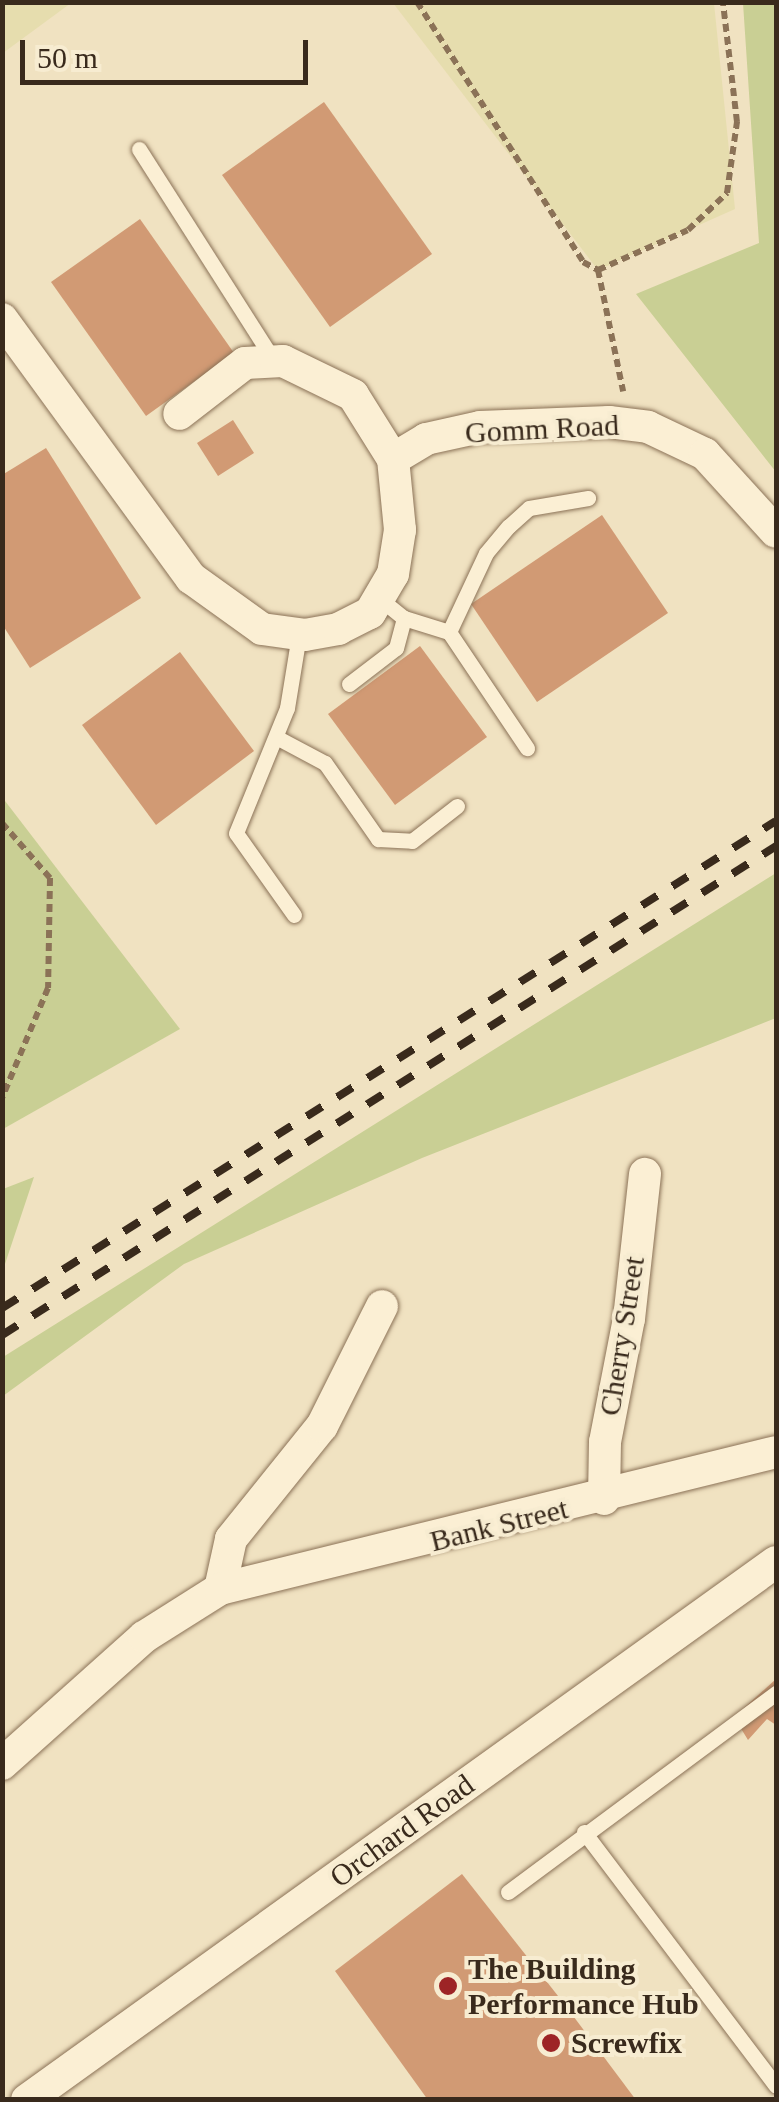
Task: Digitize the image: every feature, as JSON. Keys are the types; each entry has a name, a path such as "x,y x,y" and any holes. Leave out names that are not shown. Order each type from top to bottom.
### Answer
{"street":[{"path":"2,319 191,578 262,629 299,635 338,629 370,613 392,608 400,530 392,459 353,395 274,361 245,363 179,414"},
{"name":"Gomm Road","path":"392,459 426,439 480,427 630,425 705,454 776,532"},
{"name":"Cherry Street","path":"604,1498 605,1442 630,1319 645,1174"},
{"path":"220,1589 231,1539 322,1426 382,1306"},
{"name":"Bank Street","path":"2,1764 144,1637 220,1589 604,1498 776,1452"},
{"name":"Orchard Road","path":"27,2100 776,1562"}],"lane":[{"path":"138,149 274,361"},
{"path":"449,632 486,554 509,526 529,508 588,498"},
{"path":"348,684 396,648 392,608 449,632 527,748"},
{"path":"294,916 236,833 276,737 299,635"},
{"path":"276,737 325,763 378,839 412,841 458,806"},
{"path":"508,1892 776,1693"},
{"path":"584,1832 776,2086"}],"path":[{"path":"417,2 583,262 598,270"},
{"path":"598,270 688,230 727,193 737,122 723,2"},
{"path":"598,270 630,425"},
{"path":"2,824 50,878 48,988 2,1098"}],"shaded area":[{"path":"3,2 71,2 71,3 3,53"},
{"path":"393,3 714,3 735,209 598,270"}],"green space":[{"path":"743,3 776,3 776,472 636,294 759,243"},
{"path":"2,797 180,1029 3,1129 2,1129"},
{"path":"776,873 776,1018 422,1158 184,1264 3,1396 3,1357"},
{"path":"34,1177 3,1270 3,1189"}],"building":[{"path":"324,102 432,254 330,327 222,175"},
{"path":"140,219 234,353 146,416 51,282"},
{"path":"233,420 254,453 218,476 197,443"},
{"path":"46,448 141,598 30,668 2,624 2,475"},
{"path":"602,515 668,613 537,702 471,604"},
{"path":"420,646 487,737 395,805 328,714"},
{"path":"180,652 254,751 156,825 82,725"},
{"path":"776,1679 776,1725 767,1719 748,1740 734,1717"},
{"name":"The Building Performance Hub","path":"462,1874 636,2100 428,2100 335,1971"}],"railway":[{"path":"2,1308 776,821"},
{"path":"2,1335 776,846"}],"place":[{"name":"The Building Performance Hub","path":"448,1986"},
{"name":"Screwfix","path":"551,2043"}]}
